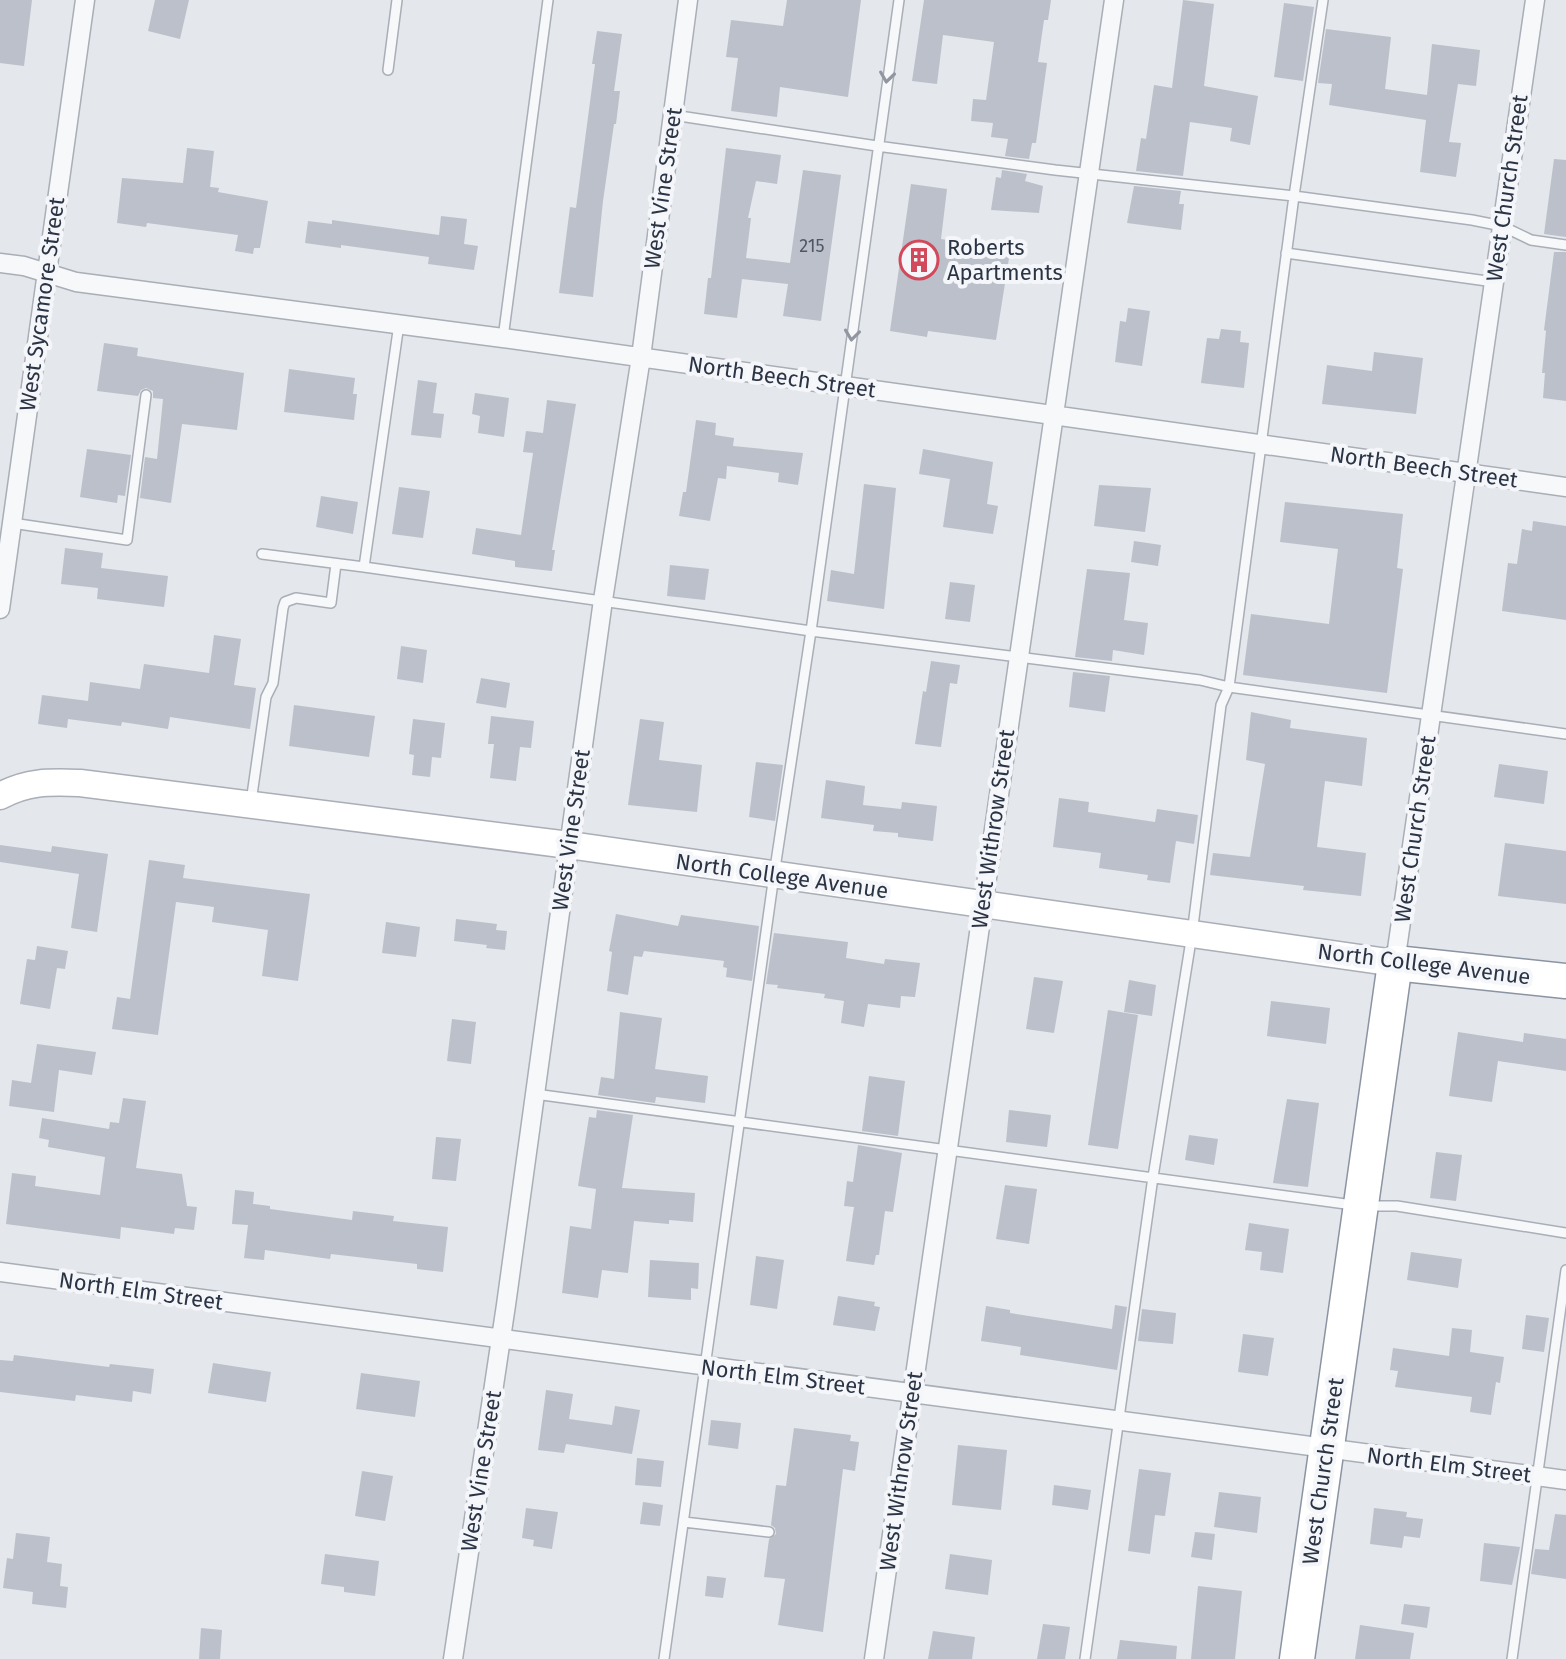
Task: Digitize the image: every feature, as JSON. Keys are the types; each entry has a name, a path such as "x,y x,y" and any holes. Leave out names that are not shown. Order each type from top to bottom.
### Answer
{"highway":[{"name":"North College Avenue","path":"1395,963 1566,981"},
{"name":"West Church Street","path":"1297,1659 1395,963"}],"street":[{"name":"West Sycamore Street","path":"0,608 85,0"},
{"name":"West Vine Street","path":"453,1659 501,1340 603,600 641,357 688,0"},
{"name":"West Withrow Street","path":"874,1659 1114,0"},
{"name":"West Church Street","path":"1395,963 1535,0"},
{"name":"North Beech Street","path":"0,263 76,282 503,338 1566,487"},
{"name":"North College Avenue","path":"0,796 18,786 45,782 80,783 569,845 1395,963"},
{"name":"North Elm Street","path":"0,1272 1566,1480"}],"lane":[{"path":"388,70 397,0"},
{"path":"503,338 548,0"},
{"path":"664,1659 899,0"},
{"path":"1085,1659 1153,1177 1192,934 1221,705 1229,687 1323,0"},
{"path":"673,115 877,146 1088,174 1294,196 1502,226 1531,240 1566,245"},
{"path":"1286,253 1494,282"},
{"path":"364,567 399,324"},
{"path":"12,523 127,540 146,395"},
{"path":"262,554 811,631 1200,680 1229,687 1566,734"},
{"path":"251,806 266,697 273,683 285,602 296,598 331,603 336,564"},
{"path":"535,1094 1360,1206 1397,1206 1566,1233"},
{"path":"1512,1659 1566,1270"},
{"path":"684,1522 769,1532"}],"building":[{"path":"0,0 32,0 24,66 0,63"},
{"path":"155,0 189,0 180,39 148,31"},
{"path":"787,0 861,0 848,97 780,87 777,117 731,111 738,58 726,57 731,20 783,26"},
{"path":"924,0 1051,0 1048,20 1044,20 1038,62 1047,63 1036,143 1032,143 1029,159 1005,156 1008,139 991,137 993,123 971,121 973,99 986,100 994,42 943,35 937,84 912,81"},
{"path":"1183,0 1214,4 1204,86 1258,96 1250,145 1230,141 1232,128 1190,122 1183,176 1136,171 1141,138 1146,139 1154,85 1172,88"},
{"path":"1284,3 1314,7 1303,81 1274,77"},
{"path":"1326,29 1391,37 1385,89 1427,95 1432,44 1480,50 1476,86 1458,84 1449,142 1461,143 1456,177 1420,172 1426,120 1329,105 1332,84 1318,83"},
{"path":"597,31 622,34 614,91 620,91 603,201 593,297 559,293 570,207 576,208"},
{"path":"187,148 214,151 210,187 219,188 218,192 268,201 260,248 254,248 253,254 235,251 238,235 147,223 146,227 117,223 122,178 183,183"},
{"path":"726,148 781,155 777,184 756,181 748,218 751,218 746,258 790,263 803,170 841,175 821,321 783,316 788,284 742,279 737,318 704,314"},
{"path":"1554,159 1566,160 1566,237 1544,234"},
{"path":"1002,170 1027,174 1025,181 1043,186 1039,213 991,210 996,177 1001,178"},
{"path":"911,184 947,189 941,239 1010,252 996,340 928,331 927,337 890,331"},
{"path":"1134,186 1181,191 1179,204 1184,204 1181,230 1127,223"},
{"path":"441,216 467,219 464,244 478,246 474,270 428,264 429,257 305,243 308,221 332,224 332,220 439,235"},
{"path":"1554,252 1566,252 1566,401 1543,398 1544,330"},
{"path":"1128,308 1150,311 1142,366 1115,362 1120,321 1126,322"},
{"path":"1221,329 1241,331 1240,342 1249,343 1244,388 1201,383 1207,338 1219,339"},
{"path":"104,343 138,348 137,356 244,373 237,430 182,424 171,503 140,498 145,457 157,459 163,399 153,398 153,391 146,388 138,396 97,391"},
{"path":"1374,352 1423,358 1416,414 1322,404 1327,365 1372,371"},
{"path":"289,369 355,378 354,420 284,412"},
{"path":"418,380 437,383 433,413 444,414 441,438 411,435"},
{"path":"475,393 509,398 504,437 478,433 480,416 472,414"},
{"path":"547,400 576,404 552,550 555,550 552,571 515,567 515,561 472,554 476,528 521,535 533,453 523,452 526,431 543,433"},
{"path":"696,420 716,423 715,435 734,438 733,446 803,453 798,485 778,482 779,473 727,466 726,479 718,478 710,521 679,516 683,492 686,492"},
{"path":"87,449 131,455 125,496 118,495 117,503 80,497"},
{"path":"923,449 993,462 987,504 998,506 993,534 943,527 950,479 919,474"},
{"path":"864,484 896,488 884,609 827,601 831,570 854,574"},
{"path":"1099,485 1151,488 1145,532 1094,526"},
{"path":"399,487 430,491 423,538 392,534"},
{"path":"321,496 358,502 353,534 316,527"},
{"path":"1285,502 1403,514 1397,568 1403,569 1387,693 1243,675 1251,614 1329,624 1338,549 1280,542"},
{"path":"1533,521 1566,526 1566,620 1502,611 1508,563 1517,564 1522,529 1532,531"},
{"path":"1134,541 1161,545 1158,566 1131,562"},
{"path":"65,548 103,553 101,568 168,576 164,607 97,599 98,588 61,584"},
{"path":"670,565 709,569 705,600 667,596"},
{"path":"1087,569 1130,573 1124,620 1148,623 1144,655 1113,650 1112,661 1075,657"},
{"path":"950,582 975,585 970,622 945,619"},
{"path":"214,635 241,639 234,685 256,688 250,729 170,717 168,729 68,719 67,728 38,724 42,695 88,701 90,682 140,689 144,664 209,673"},
{"path":"401,646 427,650 423,683 397,679"},
{"path":"931,661 960,665 957,684 950,683 941,747 915,744"},
{"path":"1073,672 1110,676 1105,712 1069,707"},
{"path":"481,678 510,683 506,708 476,703"},
{"path":"294,705 375,716 369,757 289,746"},
{"path":"1251,712 1291,720 1290,728 1367,738 1362,786 1325,781 1317,847 1366,853 1361,896 1210,875 1213,853 1250,857 1265,764 1246,760"},
{"path":"491,716 534,721 531,748 520,747 516,781 490,778 494,744 488,744"},
{"path":"413,719 445,723 441,758 432,757 430,777 412,775 414,755 409,754"},
{"path":"640,719 664,722 659,760 702,765 697,812 628,805"},
{"path":"756,762 783,765 775,821 749,817"},
{"path":"1499,764 1548,771 1544,804 1494,797"},
{"path":"826,780 865,786 863,805 901,809 902,802 937,806 933,841 873,831 874,825 821,818"},
{"path":"1059,798 1089,802 1088,812 1155,822 1157,809 1198,815 1194,844 1176,841 1170,883 1147,880 1148,875 1099,868 1101,853 1053,847"},
{"path":"1505,843 1566,851 1566,904 1498,896"},
{"path":"0,845 51,852 52,846 108,854 97,932 71,928 79,874 0,862"},
{"path":"149,860 185,865 183,878 310,894 298,981 262,976 268,930 212,922 214,907 176,902 158,1035 112,1029 117,997 130,999"},
{"path":"616,914 678,926 681,915 759,926 752,981 726,977 724,961 644,951 642,957 634,956 628,995 607,991 612,952 609,951"},
{"path":"456,919 497,924 496,930 507,931 505,950 454,941"},
{"path":"386,922 420,927 416,957 382,953"},
{"path":"774,933 848,942 846,958 884,964 885,959 920,963 915,997 901,996 900,1008 868,1004 864,1027 841,1023 844,1001 824,998 825,994 766,984"},
{"path":"37,946 68,951 65,969 57,968 50,1009 20,1004 27,959 35,960"},
{"path":"1034,977 1063,981 1054,1033 1026,1029"},
{"path":"1129,980 1156,985 1152,1016 1124,1012"},
{"path":"1271,1001 1330,1008 1326,1044 1267,1036"},
{"path":"1108,1010 1138,1015 1118,1149 1088,1145"},
{"path":"620,1012 662,1018 655,1069 708,1076 705,1103 656,1097 655,1103 598,1095 601,1077 614,1079"},
{"path":"452,1019 476,1022 471,1064 447,1061"},
{"path":"1458,1032 1523,1042 1524,1033 1566,1039 1566,1071 1498,1061 1492,1102 1449,1096"},
{"path":"37,1044 96,1052 92,1075 59,1070 54,1112 9,1106 12,1080 31,1083"},
{"path":"869,1076 905,1081 898,1136 862,1131"},
{"path":"123,1098 146,1101 136,1168 182,1174 187,1206 197,1207 194,1230 175,1228 174,1234 121,1227 120,1239 6,1224 12,1173 36,1176 35,1186 100,1195 105,1157 48,1147 49,1140 39,1138 42,1118 109,1129 110,1122 119,1123"},
{"path":"1287,1099 1319,1103 1308,1187 1273,1183"},
{"path":"597,1110 633,1115 622,1188 695,1193 693,1222 669,1220 669,1224 634,1221 628,1273 602,1270 598,1298 562,1293 570,1226 591,1229 596,1189 578,1186 589,1117 596,1118"},
{"path":"1009,1110 1051,1115 1047,1147 1006,1142"},
{"path":"1189,1135 1218,1139 1214,1165 1185,1160"},
{"path":"436,1137 461,1139 456,1181 432,1179"},
{"path":"858,1145 902,1153 893,1212 885,1211 879,1255 876,1255 874,1265 846,1261 854,1207 844,1206 847,1181 853,1182"},
{"path":"1436,1152 1462,1155 1456,1201 1430,1198"},
{"path":"1005,1185 1037,1189 1029,1244 996,1239"},
{"path":"235,1190 254,1192 253,1204 270,1206 270,1209 352,1220 353,1211 394,1216 393,1221 448,1227 443,1272 417,1269 417,1264 331,1254 330,1259 265,1250 264,1260 244,1258 248,1225 232,1224"},
{"path":"1249,1223 1289,1229 1283,1273 1260,1270 1262,1252 1245,1250"},
{"path":"1411,1252 1462,1259 1458,1288 1407,1280"},
{"path":"756,1256 784,1260 777,1309 750,1305"},
{"path":"650,1260 699,1263 698,1289 691,1288 691,1300 648,1297"},
{"path":"838,1296 875,1302 874,1306 880,1307 875,1331 833,1325"},
{"path":"1115,1305 1127,1307 1117,1370 1020,1355 1021,1347 981,1341 986,1306 1010,1310 1010,1313 1112,1329"},
{"path":"1142,1309 1176,1313 1173,1344 1138,1341"},
{"path":"1526,1315 1549,1318 1544,1352 1522,1349"},
{"path":"1452,1328 1472,1330 1470,1352 1504,1357 1491,1415 1470,1412 1472,1397 1395,1387 1398,1371 1390,1370 1393,1348 1449,1356"},
{"path":"1243,1334 1274,1338 1268,1376 1238,1372"},
{"path":"14,1355 109,1367 110,1364 154,1369 151,1394 133,1391 132,1402 76,1395 75,1401 0,1392 0,1360 13,1361"},
{"path":"213,1363 271,1372 266,1402 208,1393"},
{"path":"361,1373 420,1381 415,1417 356,1409"},
{"path":"546,1390 573,1394 569,1419 612,1425 615,1406 640,1410 632,1454 566,1444 564,1453 538,1450"},
{"path":"711,1420 741,1423 738,1449 708,1445"},
{"path":"794,1428 851,1435 850,1441 859,1442 855,1471 843,1469 823,1632 778,1625 785,1579 764,1577 769,1539 776,1534 771,1525 776,1485 786,1486"},
{"path":"958,1445 1007,1450 1001,1510 952,1505"},
{"path":"637,1458 664,1461 661,1487 635,1485"},
{"path":"1139,1469 1171,1473 1165,1516 1155,1515 1150,1554 1128,1551"},
{"path":"362,1471 393,1476 385,1521 355,1516"},
{"path":"1054,1485 1091,1490 1088,1510 1052,1505"},
{"path":"1219,1492 1261,1497 1257,1533 1214,1527"},
{"path":"643,1502 663,1505 660,1526 640,1524"},
{"path":"526,1508 558,1512 552,1549 533,1546 534,1540 522,1538"},
{"path":"1374,1508 1407,1512 1406,1517 1423,1519 1420,1538 1404,1536 1402,1548 1370,1544"},
{"path":"1555,1514 1566,1515 1566,1579 1531,1574 1535,1549 1549,1550"},
{"path":"1195,1532 1215,1534 1212,1560 1191,1557"},
{"path":"16,1533 50,1537 47,1562 62,1564 60,1586 68,1587 66,1608 32,1604 33,1592 3,1588 7,1558 13,1559"},
{"path":"1484,1543 1520,1547 1512,1585 1480,1581"},
{"path":"325,1554 379,1561 375,1596 344,1592 344,1587 321,1584"},
{"path":"950,1554 992,1560 988,1595 945,1589"},
{"path":"707,1576 726,1578 723,1598 705,1596"},
{"path":"1198,1586 1242,1591 1235,1659 1191,1659"},
{"path":"1404,1604 1430,1607 1427,1628 1401,1624"},
{"path":"1043,1624 1070,1627 1065,1659 1037,1659"},
{"path":"1360,1625 1414,1633 1410,1659 1355,1659"},
{"path":"201,1628 222,1630 220,1659 199,1659"},
{"path":"933,1631 975,1637 972,1659 928,1659"},
{"path":"1120,1640 1177,1646 1176,1659 1117,1659"}],"place":[{"name":"Roberts Apartments","path":"919,260"}]}
